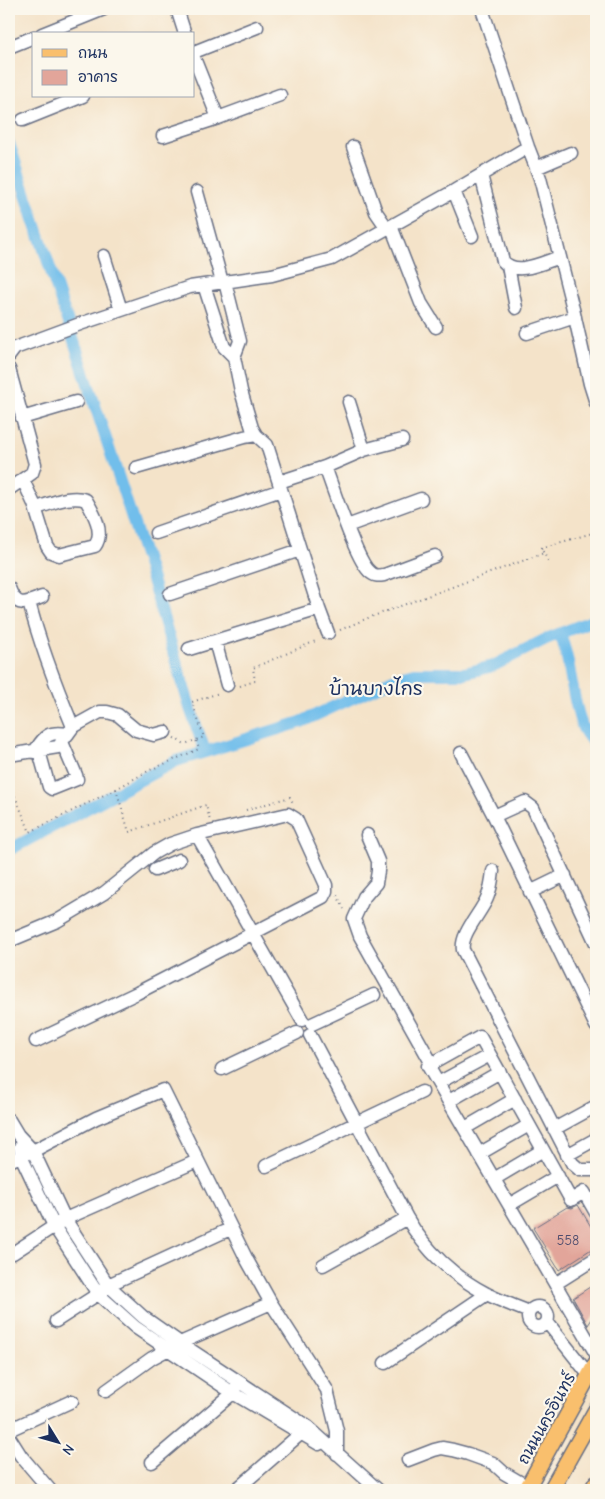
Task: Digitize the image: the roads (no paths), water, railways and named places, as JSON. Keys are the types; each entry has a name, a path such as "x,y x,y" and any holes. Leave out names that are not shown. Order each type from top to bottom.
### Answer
{"main road":[{"name":"ถนนนครอินทร์","path":"527,1489 593,1369"},
{"path":"552,1490 596,1410"},
{"path":"592,1490 596,1483"}],"street":[{"path":"47,32 104,9"},
{"path":"177,9 184,32"},
{"path":"482,9 540,178 596,403"},
{"path":"195,52 257,27"},
{"path":"9,47 32,38"},
{"path":"195,60 218,118"},
{"path":"163,136 280,95"},
{"path":"24,120 77,98"},
{"path":"353,147 376,212 389,227 422,303 436,328"},
{"path":"9,356 15,348 190,287 272,275 332,259 528,147"},
{"path":"536,168 571,153"},
{"path":"481,175 503,261 508,266 520,269 560,257"},
{"path":"454,191 472,236"},
{"path":"197,192 240,341 234,356 241,391 256,435 267,445 328,635"},
{"path":"104,256 121,310"},
{"path":"508,266 516,308"},
{"path":"204,285 224,347 234,356"},
{"path":"527,333 575,317"},
{"path":"9,374 35,464 32,473 9,488"},
{"path":"22,418 76,402"},
{"path":"349,402 364,450"},
{"path":"136,468 256,435"},
{"path":"156,533 280,486 364,450 402,440"},
{"path":"325,467 347,526 364,566 370,573 378,576 435,556"},
{"path":"23,480 36,508 47,546 51,552 58,555 95,546 98,536 96,517 86,500 78,497 69,498 36,508"},
{"path":"347,526 421,499"},
{"path":"170,594 300,550"},
{"path":"9,588 15,600 20,603 42,598"},
{"path":"29,602 36,632 52,677 68,734 76,774 76,779 72,782 52,789 49,787 37,751 43,738 49,734 56,732 68,734 93,714 107,712 118,715 136,730 154,735 165,732"},
{"path":"189,649 319,609"},
{"path":"215,641 228,688"},
{"path":"9,755 37,751"},
{"path":"461,752 596,1026"},
{"path":"494,816 525,802 533,808 596,943"},
{"path":"9,941 57,922 104,893 146,859 170,844 197,835 288,814 296,819 326,885 323,897 137,993 36,1041"},
{"path":"197,835 358,1122 408,1218 426,1246 458,1275 488,1294 530,1312 529,1320 533,1325 540,1326 546,1322 593,1369"},
{"path":"366,835 378,861 378,871 376,883 364,898 354,919 360,936 432,1064"},
{"path":"146,859 158,874 178,860"},
{"path":"493,870 492,884 487,898 463,938 463,950 567,1155 580,1170 596,1170"},
{"path":"530,892 564,875"},
{"path":"222,1069 374,995"},
{"path":"596,1213 584,1192 571,1200 480,1037 428,1066 596,1354"},
{"path":"438,1083 490,1054"},
{"path":"449,1101 500,1072"},
{"path":"9,1161 96,1118 163,1090 230,1229 271,1303 327,1390 337,1431 337,1454"},
{"path":"266,1166 422,1092"},
{"path":"465,1128 515,1099"},
{"path":"554,1129 596,1106"},
{"path":"9,1120 66,1219 108,1285 143,1316 180,1343 240,1381 337,1454 378,1490"},
{"path":"479,1154 529,1125"},
{"path":"567,1155 596,1139"},
{"path":"494,1179 543,1150"},
{"path":"27,1153 54,1226 98,1294 135,1327 168,1350 233,1392 304,1431"},
{"path":"13,1253 66,1219 197,1161"},
{"path":"509,1205 558,1176"},
{"path":"323,1264 408,1218"},
{"path":"56,1321 98,1294 108,1285 230,1229"},
{"path":"555,1284 596,1258"},
{"path":"385,1363 488,1294"},
{"path":"106,1391 152,1358 180,1343 271,1303"},
{"path":"152,1462 233,1392 240,1381"},
{"path":"9,1430 72,1401"},
{"path":"236,1490 304,1431"},
{"path":"9,1437 21,1456 50,1490"},
{"path":"408,1460 442,1448 453,1450 493,1463 527,1489"}],"waterway":[{"path":"9,143 150,573 190,708 205,751"},
{"path":"9,850 176,761 301,722 393,679 414,673 465,673 493,666 546,639 596,619"},
{"path":"560,634 567,657 579,717 584,730 596,747"}],"district":[{"name":"บ้านบางไกร","path":"376,688"}]}
